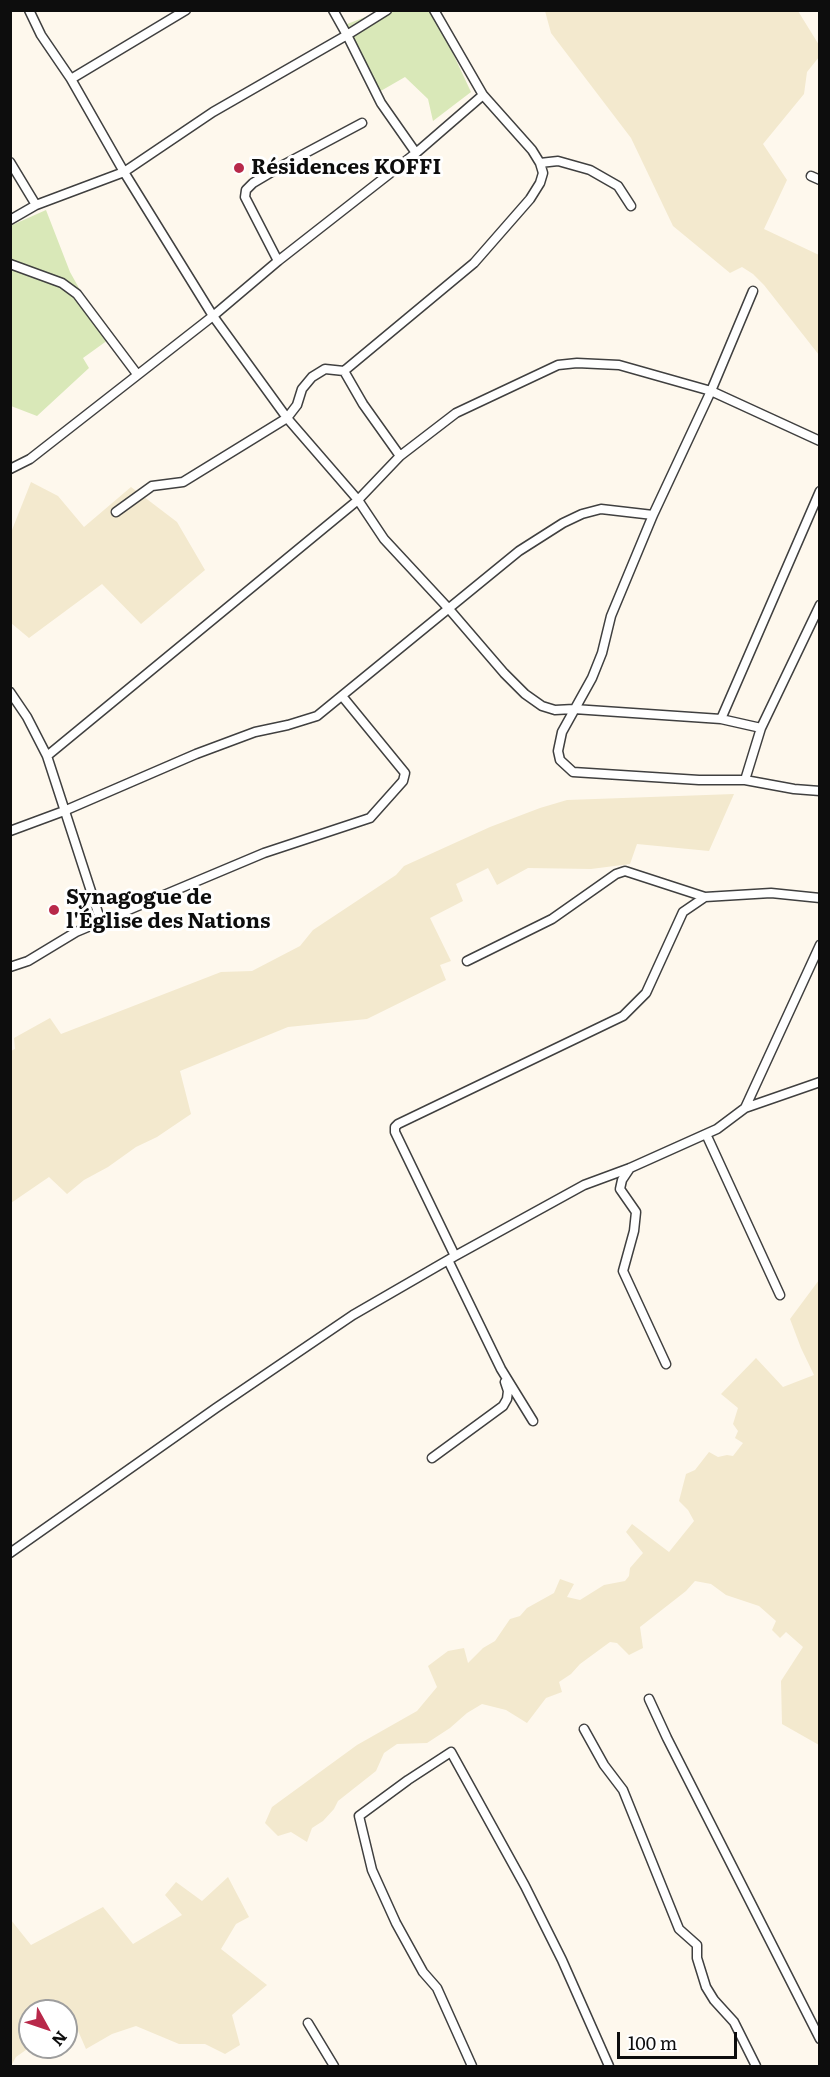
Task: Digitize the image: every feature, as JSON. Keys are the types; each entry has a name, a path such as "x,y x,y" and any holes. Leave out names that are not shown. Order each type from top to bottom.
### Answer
{"street":[{"path":"28,10 213,316 287,418 358,500 384,539 525,694 542,706 555,710 574,709 721,719 761,728"},
{"path":"71,79 186,10"},
{"path":"333,10 381,103 416,153"},
{"path":"10,220 36,205 124,172 213,112 387,10"},
{"path":"116,512 152,486 183,482 287,418 297,405 302,389 312,377 325,369 344,371 474,263 530,198 540,183 543,173 540,163 483,95 434,10"},
{"path":"10,469 30,459 213,316 278,261 416,153 483,95"},
{"path":"278,261 245,197 246,190 285,164 362,123"},
{"path":"540,163 558,161 590,171 618,186 631,206"},
{"path":"10,162 36,205"},
{"path":"10,264 62,283 77,294 137,374"},
{"path":"753,291 711,391 653,515 611,616 602,653 592,678 562,732 558,751 561,760 573,772 699,780 745,780 819,791"},
{"path":"47,756 358,500 400,456 456,413 558,364 619,365 711,391 819,441"},
{"path":"344,371 363,404 400,456"},
{"path":"721,719 819,491"},
{"path":"10,831 64,811 196,754 255,732 317,716 519,551 563,523 582,514 601,509 653,515"},
{"path":"745,780 761,728 819,605"},
{"path":"10,692 27,717 47,756 101,922"},
{"path":"10,967 28,961 76,932 264,853 370,818 403,781 405,773 342,696"},
{"path":"467,961 552,919 616,874 626,871 705,897 771,892 819,898"},
{"path":"432,1458 503,1406 508,1391 501,1369 395,1132 395,1127 624,1016 645,993 683,912 705,897"},
{"path":"745,1108 819,945"},
{"path":"10,1553 353,1315 584,1185 630,1168 717,1129 745,1108 819,1082"},
{"path":"706,1134 780,1295"},
{"path":"630,1168 622,1180 620,1189 636,1212 634,1231 622,1271 666,1364"},
{"path":"501,1369 534,1421"},
{"path":"649,1699 819,2039"},
{"path":"584,1729 604,1765 623,1790 679,1929 697,1945 697,1958 706,1987 714,2000 734,2022 756,2067"},
{"path":"472,2067 437,1988 423,1972 396,1923 372,1870 359,1816 451,1752 525,1886 562,1960 609,2067"},
{"path":"308,2023 334,2067"}],"shaded area":[{"path":"545,11 798,11 819,45 819,57 807,72 804,94 763,144 787,180 764,229 819,255 819,355 753,274 742,267 730,273 673,226 631,138 551,33"},
{"path":"31,482 58,496 84,527 131,487 177,522 205,570 141,624 102,584 29,638 11,623 10,535"},
{"path":"734,794 709,851 637,844 630,864 591,869 528,868 497,885 488,868 456,884 463,901 430,918 451,961 440,965 446,980 367,1019 288,1027 180,1071 191,1114 84,1180 67,1194 49,1177 11,1203 11,1051 15,1049 14,1038 50,1018 61,1034 221,972 252,971 300,946 313,930 396,875 404,866 490,827 540,808 567,800"},
{"path":"819,1280 819,1745 782,1724 781,1681 803,1647 786,1632 780,1638 772,1630 776,1621 759,1606 726,1595 711,1584 695,1581 686,1591 640,1627 643,1648 629,1655 617,1643 610,1642 559,1682 562,1692 546,1698 527,1723 506,1710 482,1704 427,1743 397,1744 384,1753 376,1771 338,1801 323,1821 312,1828 307,1842 291,1832 278,1836 265,1823 272,1807 357,1745 417,1711 437,1687 428,1666 448,1651 464,1648 468,1663 483,1648 495,1641 510,1619 520,1616 527,1608 554,1593 560,1579 574,1584 567,1597 580,1600 604,1585 625,1581 629,1576 630,1568 643,1553 626,1532 632,1524 669,1552 694,1521 679,1501 686,1474 695,1470 709,1452 718,1457 733,1456 743,1443 735,1438 738,1431 733,1424 738,1408 721,1394 756,1358 783,1387 814,1375 790,1319"},
{"path":"228,1877 249,1917 236,1924 221,1949 267,1985 232,2015 240,2045 225,2054 205,2044 179,2044 136,2026 112,2034 86,2049 78,2031 78,1999 18,1999 18,2056 11,2066 11,1920 31,1945 103,1907 133,1944 182,1915 165,1895 176,1882 202,1901"}],"green space":[{"path":"381,11 433,11 471,92 433,121 428,99 405,77 379,92 342,26"},
{"path":"46,210 70,272 108,340 83,358 89,368 37,416 11,406 10,226"}],"place":[{"name":"Résidences KOFFI","path":"239,168"},
{"name":"Synagogue de l'Église des Nations","path":"54,910"}]}
